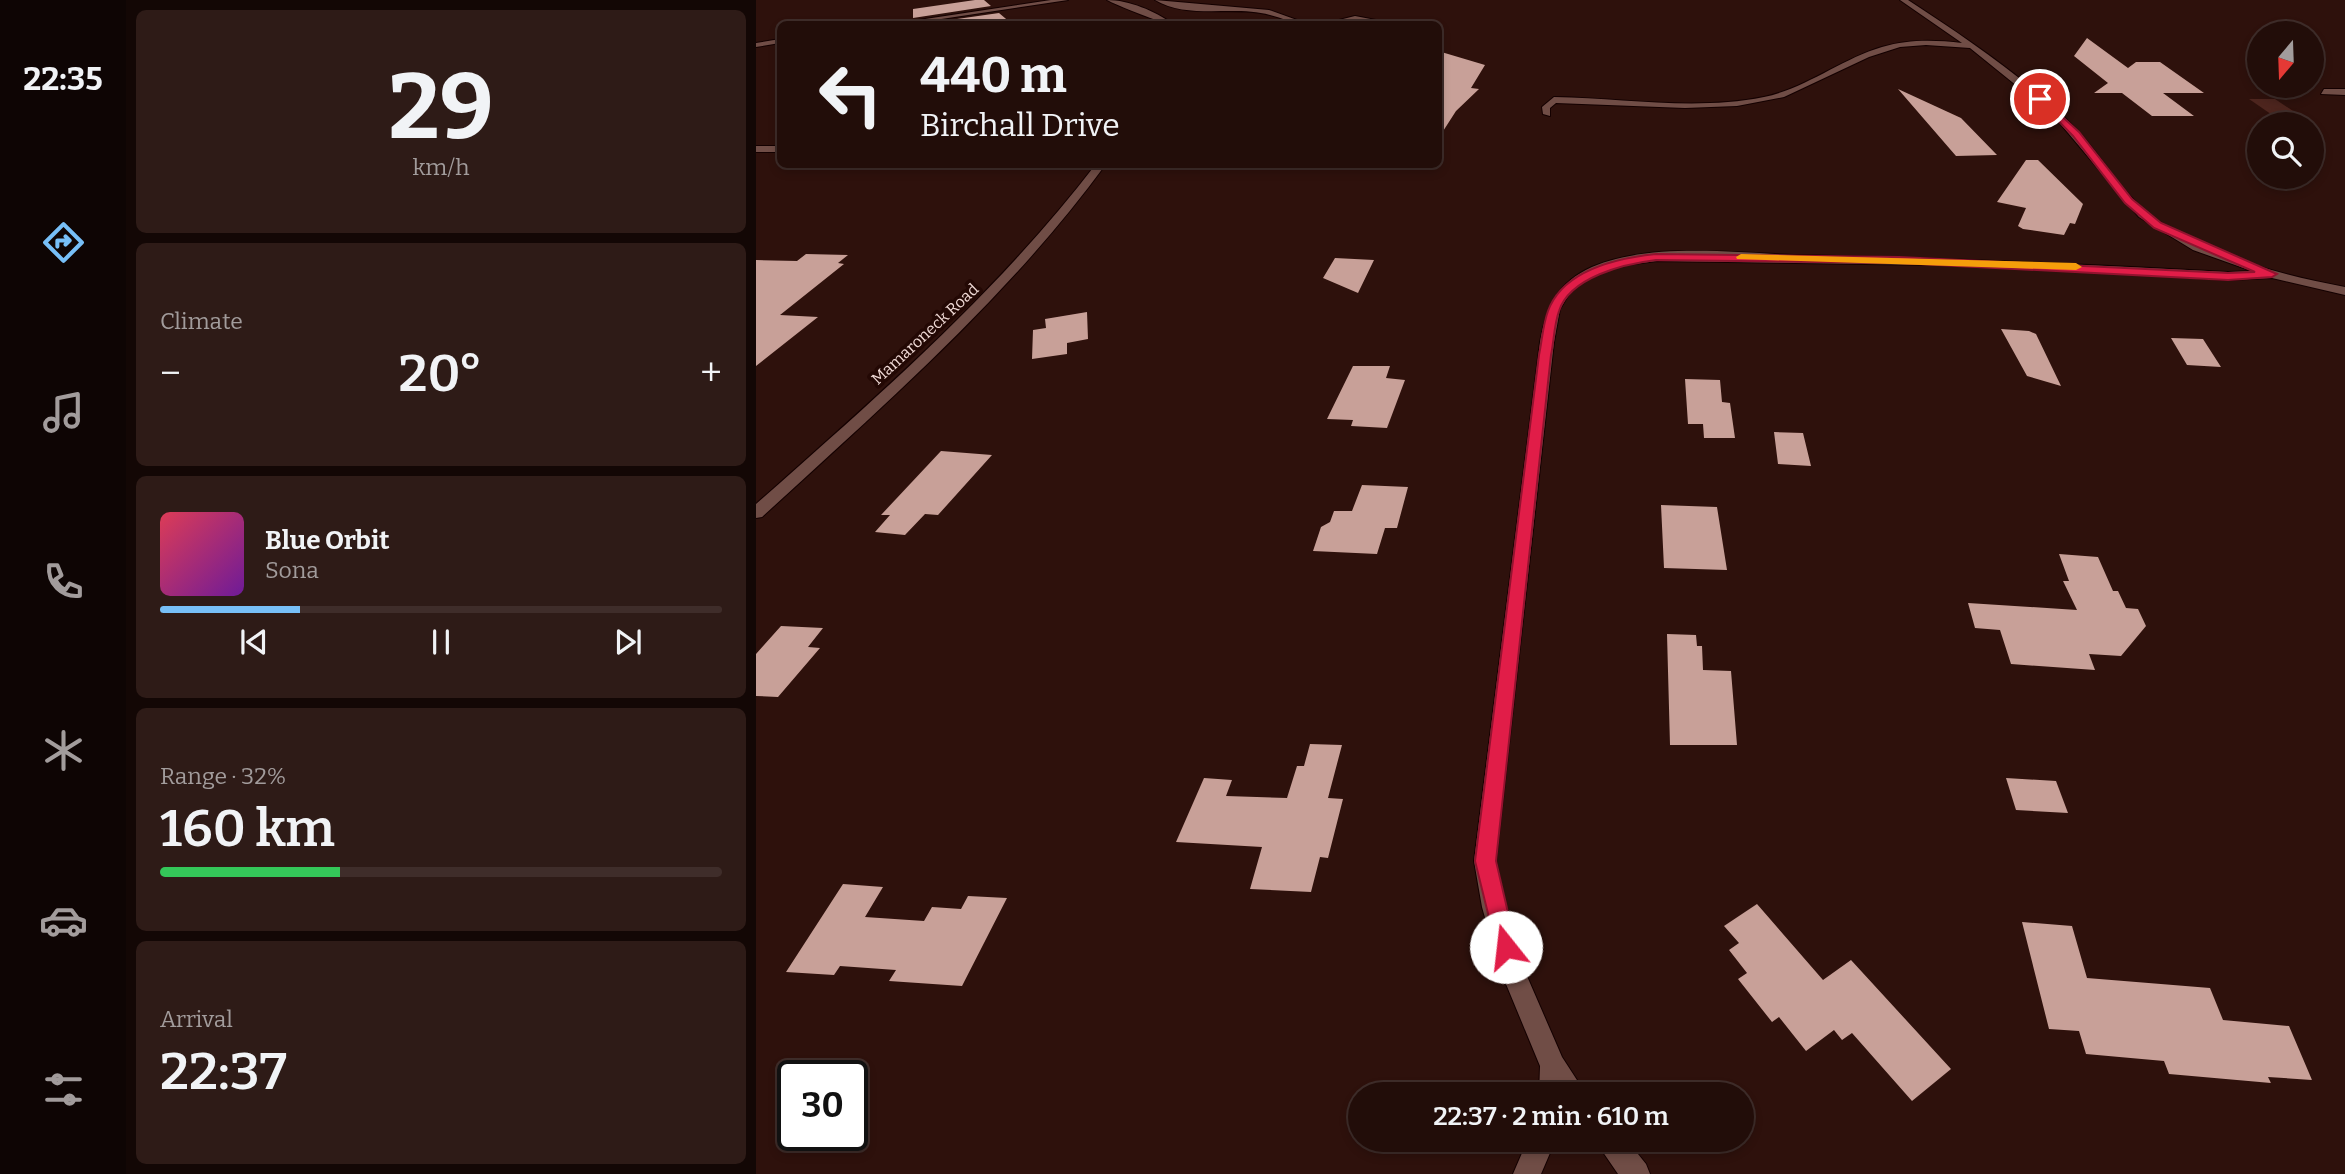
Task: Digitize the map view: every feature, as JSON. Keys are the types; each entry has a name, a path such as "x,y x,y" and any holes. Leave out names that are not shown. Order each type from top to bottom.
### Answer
{"street":[{"path":"917,21 1065,0"},
{"path":"1110,0 1149,13 1164,21"},
{"path":"1158,0 1175,6 1269,12 1295,21"},
{"path":"1903,0 1972,46 2040,99 2076,134 2129,201 2157,226 2215,253 2272,274 2345,292"},
{"path":"1338,21 1366,18 1377,21"},
{"path":"756,45 777,42"},
{"path":"1547,114 1546,107 1554,100 1717,103 1760,100 1798,92 1880,51 1900,45 1972,46"},
{"path":"2324,92 2345,92"},
{"path":"756,149 777,149"},
{"name":"Mamaroneck Road","path":"756,513 1014,274 1062,219 1098,168"},
{"path":"1564,1082 1553,1066 1511,967 1494,907 1485,861 1547,342 1553,310 1563,295 1591,273 1609,266 1656,257 2020,264 2228,276 2272,274"},
{"path":"1552,1082 1553,1066"},
{"path":"1527,1174 1536,1152"},
{"path":"1618,1152 1636,1174"}],"shaded area":[{"path":"2249,99 2275,99 2294,112 2268,112"}],"building":[{"path":"984,0 991,6 913,18 913,9"},
{"path":"999,13 1008,21 943,21"},
{"path":"2087,38 2128,68 2136,62 2160,62 2204,93 2163,93 2194,116 2152,116 2122,93 2094,93 2108,83 2074,56"},
{"path":"1442,52 1485,65 1471,88 1479,89 1456,111 1442,133"},
{"path":"1898,89 1961,118 1997,155 1956,156"},
{"path":"2026,160 2038,160 2083,204 2075,224 2070,223 2064,235 2023,229 2018,226 2026,208 1997,202"},
{"path":"806,254 848,255 838,263 844,264 780,315 818,317 756,366 756,260 797,261"},
{"path":"1335,258 1374,260 1358,293 1323,278"},
{"path":"1087,312 1088,339 1067,343 1067,354 1032,359 1033,330 1046,328 1045,319"},
{"path":"2001,329 2036,334 2061,386 2027,376"},
{"path":"2171,338 2203,339 2221,367 2187,365"},
{"path":"1353,366 1390,366 1386,378 1405,380 1387,428 1351,426 1353,420 1327,419"},
{"path":"1685,379 1720,380 1722,402 1730,403 1735,438 1704,438 1703,424 1688,424"},
{"path":"1774,432 1803,433 1811,466 1778,464"},
{"path":"941,451 992,455 938,515 925,514 905,535 875,532 890,515 881,515"},
{"path":"1362,485 1408,487 1397,528 1385,528 1377,554 1313,551 1321,527 1330,522 1334,511 1352,511"},
{"path":"1661,505 1717,507 1727,570 1664,568"},
{"path":"2059,554 2098,557 2113,591 2118,591 2126,608 2138,609 2146,626 2121,656 2089,654 2095,670 2011,664 2000,630 1975,628 1968,603 2077,610 2063,581 2069,581"},
{"path":"781,626 823,628 808,647 820,648 778,697 756,696 756,654"},
{"path":"1667,634 1696,635 1697,646 1702,646 1703,670 1731,671 1737,745 1670,745"},
{"path":"1310,744 1342,745 1328,798 1343,799 1328,858 1320,857 1311,892 1250,889 1262,847 1176,842 1204,778 1232,780 1226,796 1287,798 1297,766 1304,766"},
{"path":"2006,778 2056,781 2068,813 2016,810"},
{"path":"843,884 883,887 865,917 924,921 932,907 961,909 968,896 1007,898 962,986 889,981 896,970 840,966 834,975 786,972"},
{"path":"1757,904 1823,980 1851,960 1951,1069 1912,1101 1852,1033 1842,1040 1834,1030 1806,1051 1779,1017 1772,1022 1738,979 1747,973 1729,950 1739,943 1724,926"},
{"path":"2022,922 2072,926 2087,978 2210,988 2223,1020 2289,1026 2312,1080 2268,1077 2271,1083 2169,1074 2164,1061 2086,1054 2079,1031 2049,1029"}],"slow traffic":[{"path":"1741,257 2076,267"}],"route":[{"path":"1506,947 1494,907 1485,861 1545,355 1553,310 1563,295 1591,273 1630,260 1656,257 1899,260 2228,276 2272,274 2215,253 2157,226 2117,188 2076,134 2040,99"}]}
